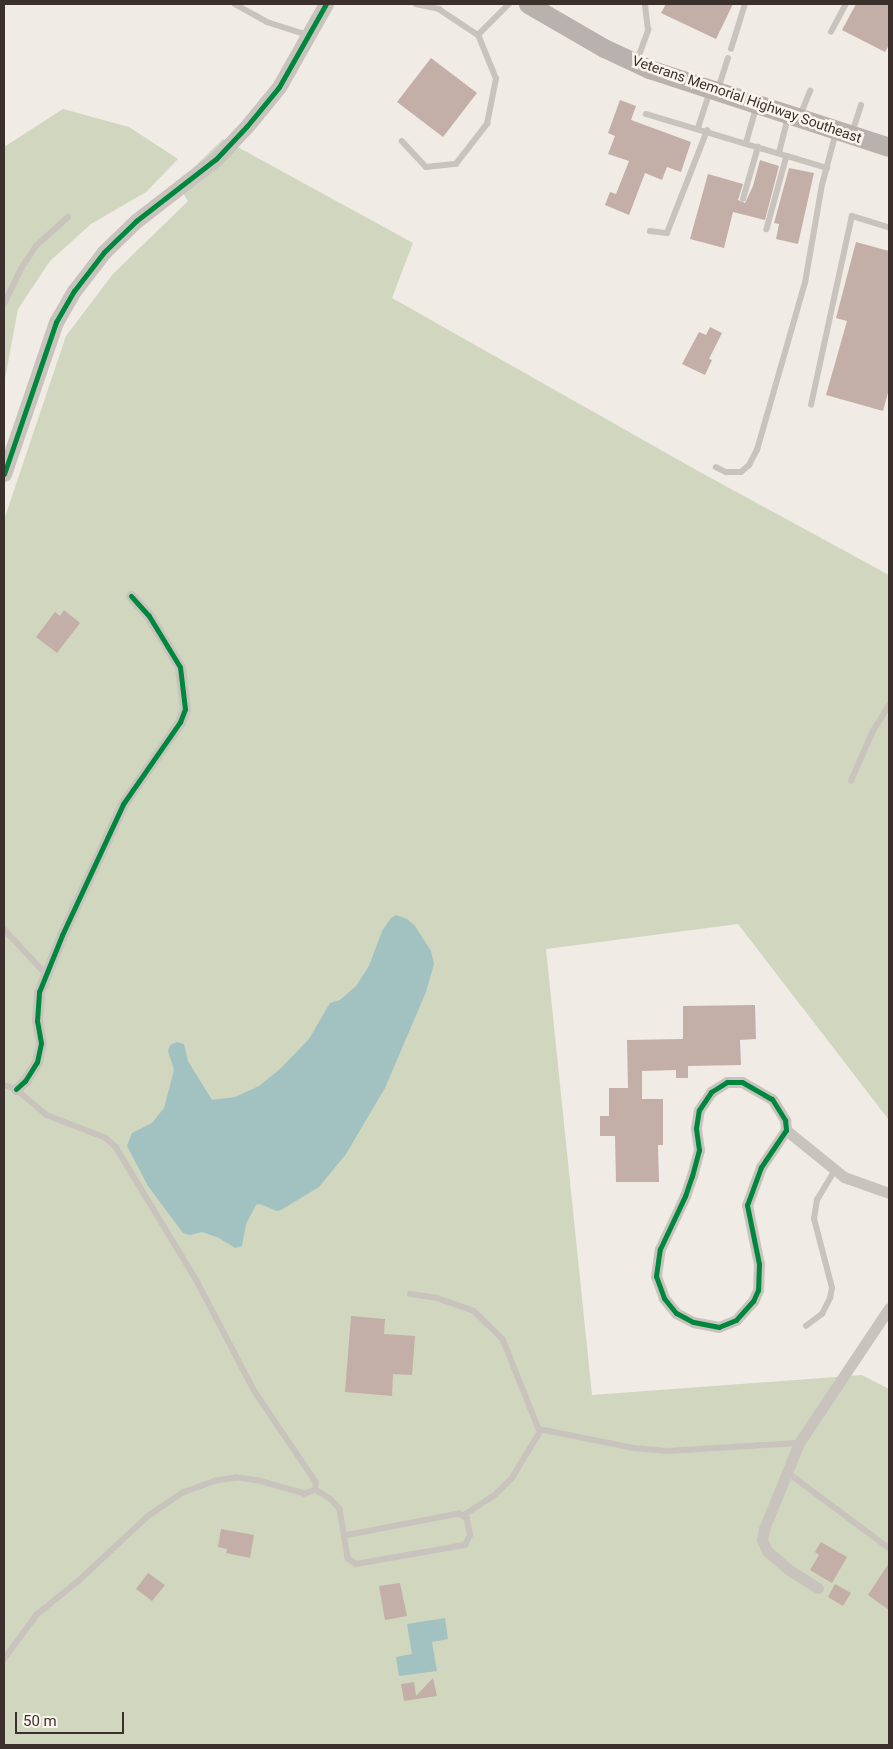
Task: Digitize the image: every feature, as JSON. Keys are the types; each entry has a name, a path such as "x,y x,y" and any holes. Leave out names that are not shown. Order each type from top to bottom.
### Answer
{"main road":[{"name":"Veterans Memorial Highway Southeast","path":"528,4 604,48 636,63 889,147"}],"street":[{"path":"4,474 52,330 74,291 104,252 159,202 216,159 248,126 279,86 327,4"},
{"path":"16,1089 26,1081 37,1062 41,1043 37,1021 39,992 62,935 123,804 180,722 186,709 180,667 149,616 131,596"},
{"path":"786,1130 761,1167 747,1205 760,1264 760,1280 753,1301 736,1320 719,1327 693,1322 676,1313 658,1288 656,1276 657,1260 692,1176 699,1150 696,1119 704,1100 711,1092 727,1082 742,1082 772,1099 785,1120 786,1130 844,1177 889,1193"},
{"path":"818,1588 778,1562 767,1551 762,1540 764,1529 799,1443 889,1308"}],"lane":[{"path":"235,4 267,22 310,36"},
{"path":"402,141 426,166 456,164 488,124 496,79 478,35 440,9 416,4"},
{"path":"478,35 510,4"},
{"path":"636,63 648,30 645,4"},
{"path":"731,49 745,4"},
{"path":"832,32 846,4"},
{"path":"698,128 728,59"},
{"path":"779,154 794,116 810,91"},
{"path":"746,143 756,104"},
{"path":"716,467 726,472 741,472 749,465 757,450 805,283 826,168 861,105"},
{"path":"646,114 698,128 826,168"},
{"path":"650,231 667,233 708,131"},
{"path":"743,198 758,147"},
{"path":"767,229 787,156"},
{"path":"811,405 852,216 889,227"},
{"path":"4,304 22,267 36,246 68,217"},
{"path":"851,781 873,731 889,705"},
{"path":"4,929 46,974"},
{"path":"4,1085 16,1089 47,1115 106,1138 116,1147 196,1279 254,1390 316,1482 316,1490"},
{"path":"806,1326 822,1314 830,1298 832,1288 814,1219 817,1200 835,1170"},
{"path":"410,1294 437,1298 474,1311 503,1339 541,1430 634,1448 668,1451 799,1443"},
{"path":"344,1536 459,1514 464,1515 496,1494 512,1478 541,1430"},
{"path":"787,1472 889,1548"},
{"path":"4,1660 36,1615 79,1581 150,1515 183,1494 216,1481 237,1478 259,1481 304,1494 316,1490 331,1499 340,1509 348,1558 356,1564 465,1545 470,1535 464,1515"}],"green space":[{"path":"63,109 129,127 178,159 146,192 91,224 50,261 18,309 4,384 4,147"},
{"path":"223,139 413,243 392,298 698,471 889,575 889,1120 738,924 546,949 592,1395 862,1375 889,1389 889,1745 4,1745 4,520 66,336 113,274 188,201 177,184"}],"water":[{"path":"396,915 407,919 415,926 431,951 434,964 426,992 385,1088 346,1154 319,1187 281,1210 277,1211 260,1204 256,1205 246,1224 242,1246 235,1248 219,1238 202,1232 190,1235 183,1233 148,1186 127,1146 132,1133 152,1123 164,1108 174,1070 168,1051 170,1045 177,1042 184,1044 188,1061 212,1100 235,1097 259,1086 280,1069 309,1039 330,1003 340,1000 356,986 369,966 382,931 391,918"},
{"path":"445,1618 448,1639 432,1642 437,1671 399,1676 396,1657 412,1654 407,1624"}],"building":[{"path":"666,4 733,4 716,39 661,13"},
{"path":"856,4 889,4 889,45 885,52 842,30"},
{"path":"431,58 477,93 443,137 397,102"},
{"path":"620,100 636,106 631,120 691,142 681,172 667,167 662,180 645,173 629,215 605,205 610,192 616,194 629,161 608,154 615,136 608,133"},
{"path":"760,160 779,166 765,220 733,212 724,248 690,239 708,174 743,184 738,200 745,203 753,186"},
{"path":"789,168 814,173 798,244 776,239 779,224 774,223"},
{"path":"856,242 889,251 889,389 883,411 826,395 847,321 836,318"},
{"path":"710,327 722,333 709,359 712,360 705,375 682,364 699,332 706,335"},
{"path":"64,610 80,623 57,653 36,637 55,612 60,616"},
{"path":"755,1005 756,1039 740,1040 741,1065 688,1066 688,1078 676,1078 676,1070 642,1071 642,1099 663,1099 663,1145 658,1145 659,1182 616,1182 615,1136 600,1136 600,1116 609,1116 609,1088 628,1088 627,1040 683,1039 683,1006"},
{"path":"351,1316 385,1319 384,1334 415,1336 412,1375 393,1374 392,1396 345,1392"},
{"path":"221,1529 254,1535 250,1558 226,1553 227,1549 218,1547"},
{"path":"821,1542 847,1557 832,1583 810,1570 819,1555 815,1552"},
{"path":"889,1563 889,1610 868,1595"},
{"path":"148,1573 165,1585 152,1601 136,1589"},
{"path":"400,1583 407,1616 385,1620 379,1586"},
{"path":"835,1584 851,1593 843,1606 828,1597"},
{"path":"433,1678 437,1696 404,1701 401,1684 414,1682 416,1696"}],"cycle path":[{"path":"4,474 56,322 74,291 104,252 136,221 216,159 247,126 279,87 326,4"},
{"path":"16,1089 25,1081 37,1062 41,1043 37,1021 39,992 62,935 123,804 180,722 185,709 180,667 149,616 131,596"},
{"path":"727,1082 742,1082 772,1099 785,1120 786,1130 761,1167 747,1205 759,1264 758,1290 753,1301 736,1320 719,1327 693,1322 676,1313 664,1298 656,1276 660,1249 685,1196 699,1150 696,1128 699,1110 711,1092 727,1082"}]}
